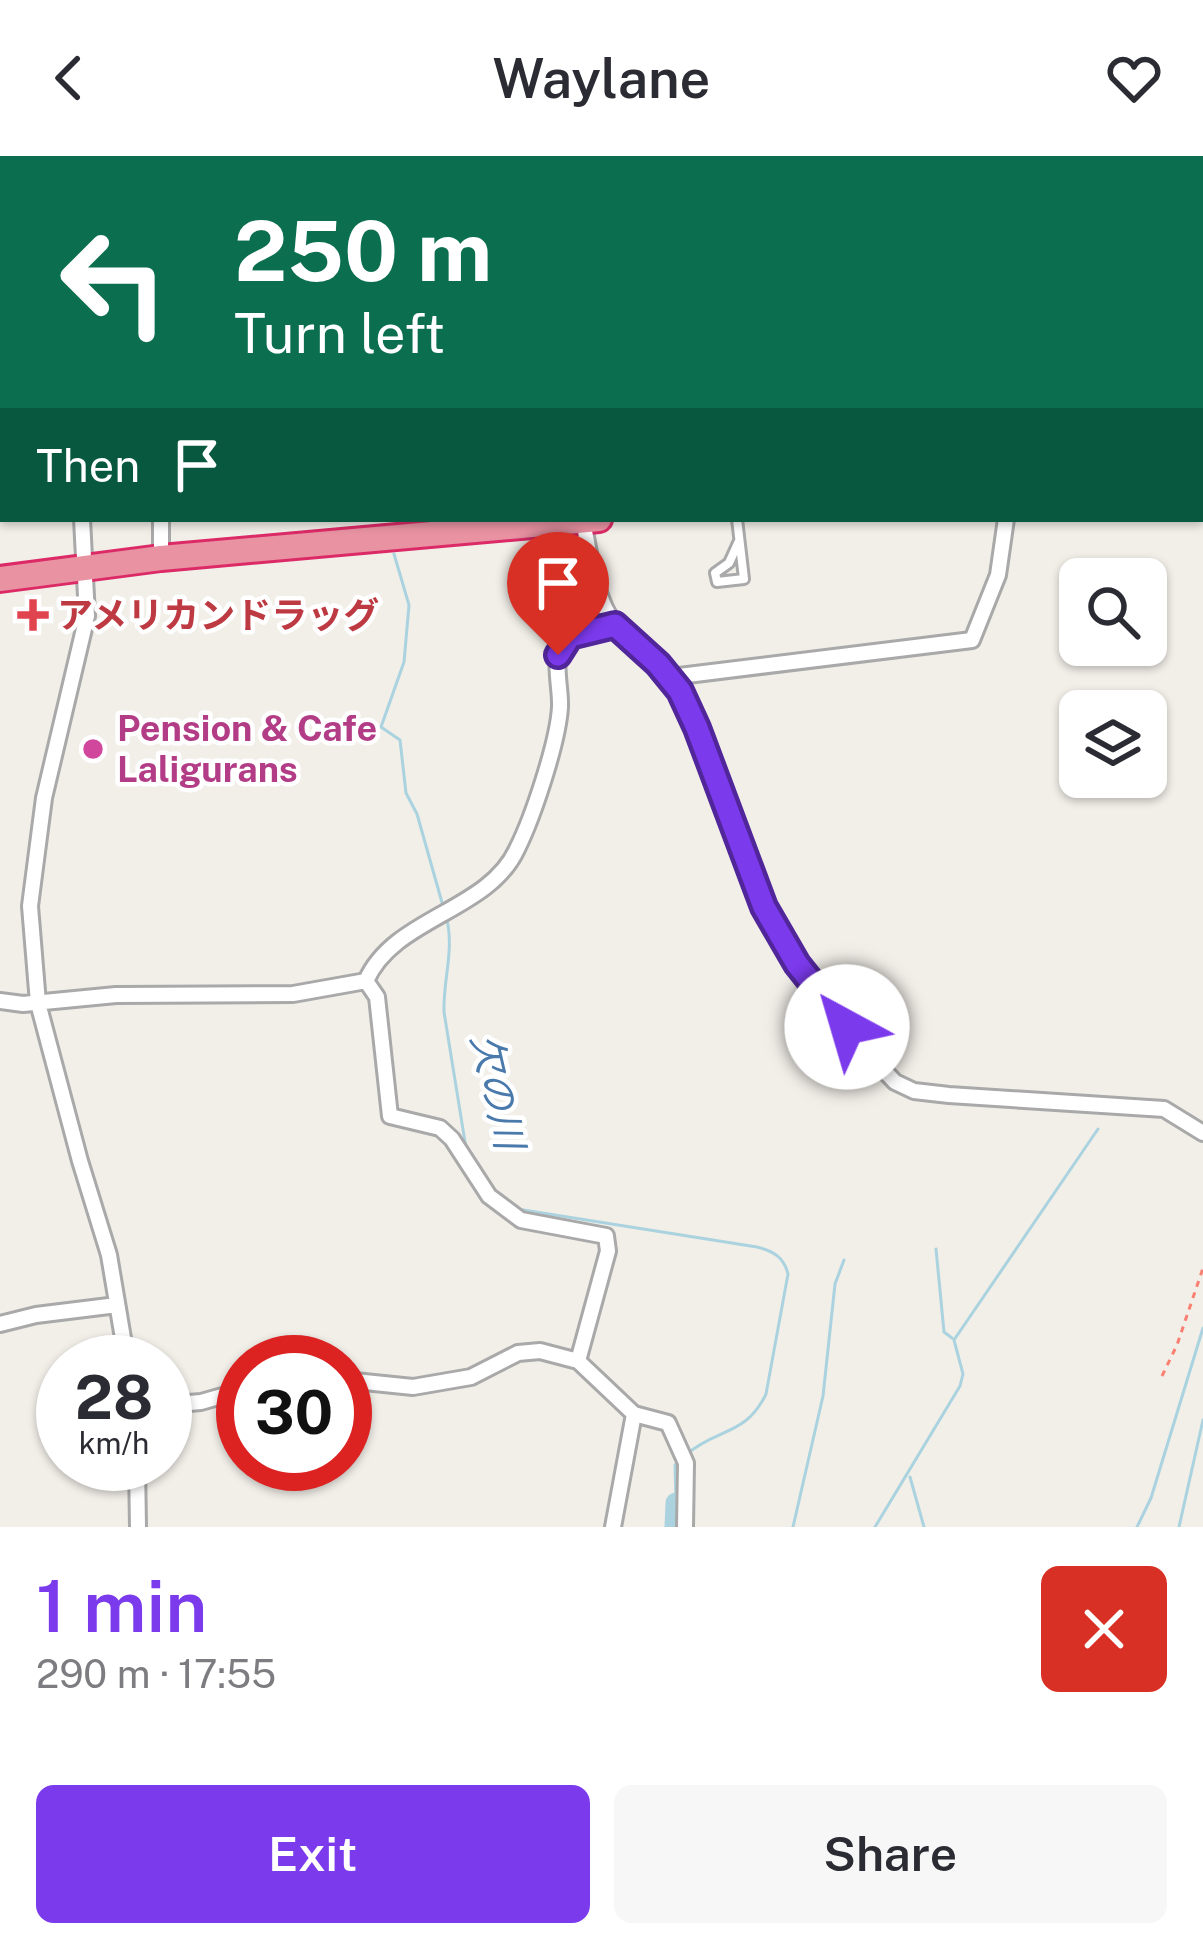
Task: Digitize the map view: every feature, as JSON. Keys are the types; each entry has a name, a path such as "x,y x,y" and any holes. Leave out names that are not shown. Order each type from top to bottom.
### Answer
{"highway":[{"path":"0,579 459,525 530,522"}],"street":[{"path":"82,522 87,616 70,677 33,865 30,906 38,1003 110,1255 122,1335"},
{"path":"161,522 161,558"},
{"path":"578,522 615,625 671,677 697,728 752,881 776,930 797,964 895,1082 914,1091 949,1095 1164,1109 1203,1133"},
{"path":"671,677 972,640 998,575 1006,522"},
{"path":"366,981 375,961 503,873 524,837 560,711 558,655 562,644 570,636 615,625"},
{"path":"0,1000 38,1003 116,995 293,994 366,981"},
{"path":"366,981 377,998 390,1116 440,1128 452,1138 488,1196 520,1220 605,1236 608,1251 578,1361"},
{"path":"0,1324 117,1305"},
{"path":"372,1383 412,1387 471,1377 518,1353 539,1351 578,1361 634,1414 668,1424 684,1457 685,1527"},
{"path":"613,1527 634,1414"},
{"path":"137,1491 138,1527"}],"lane":[{"path":"737,522 744,579 717,582 715,573 729,563 739,542"}],"path":[{"path":"1162,1376 1203,1268"}],"waterway":[{"name":"欠の川","path":"394,554 409,605 404,662 381,727 400,740 406,793 417,814 443,906"},
{"name":"欠の川","path":"446,915 444,1012 466,1148"},
{"path":"875,1527 960,1386 963,1374 954,1340 1098,1129"},
{"name":"欠の川","path":"517,1209 757,1247 784,1263 788,1274 766,1394 740,1425 687,1454"},
{"path":"936,1249 944,1332 952,1338"},
{"path":"793,1527 823,1396 835,1284 844,1260"},
{"path":"1137,1527 1151,1498 1203,1328"},
{"path":"1179,1527 1203,1420"},
{"name":"欠の川","path":"676,1503 675,1465 680,1460"},
{"path":"910,1477 924,1527"},
{"name":"欠の川","path":"675,1527 676,1503"}],"place":[{"name":"アメリカンドラッグ","path":"33,615"},
{"name":"Pension & Cafe Laligurans","path":"93,749"}],"route":[{"path":"558,655 570,636 615,625 671,677 697,728 764,907 797,964 847,1027"}]}
